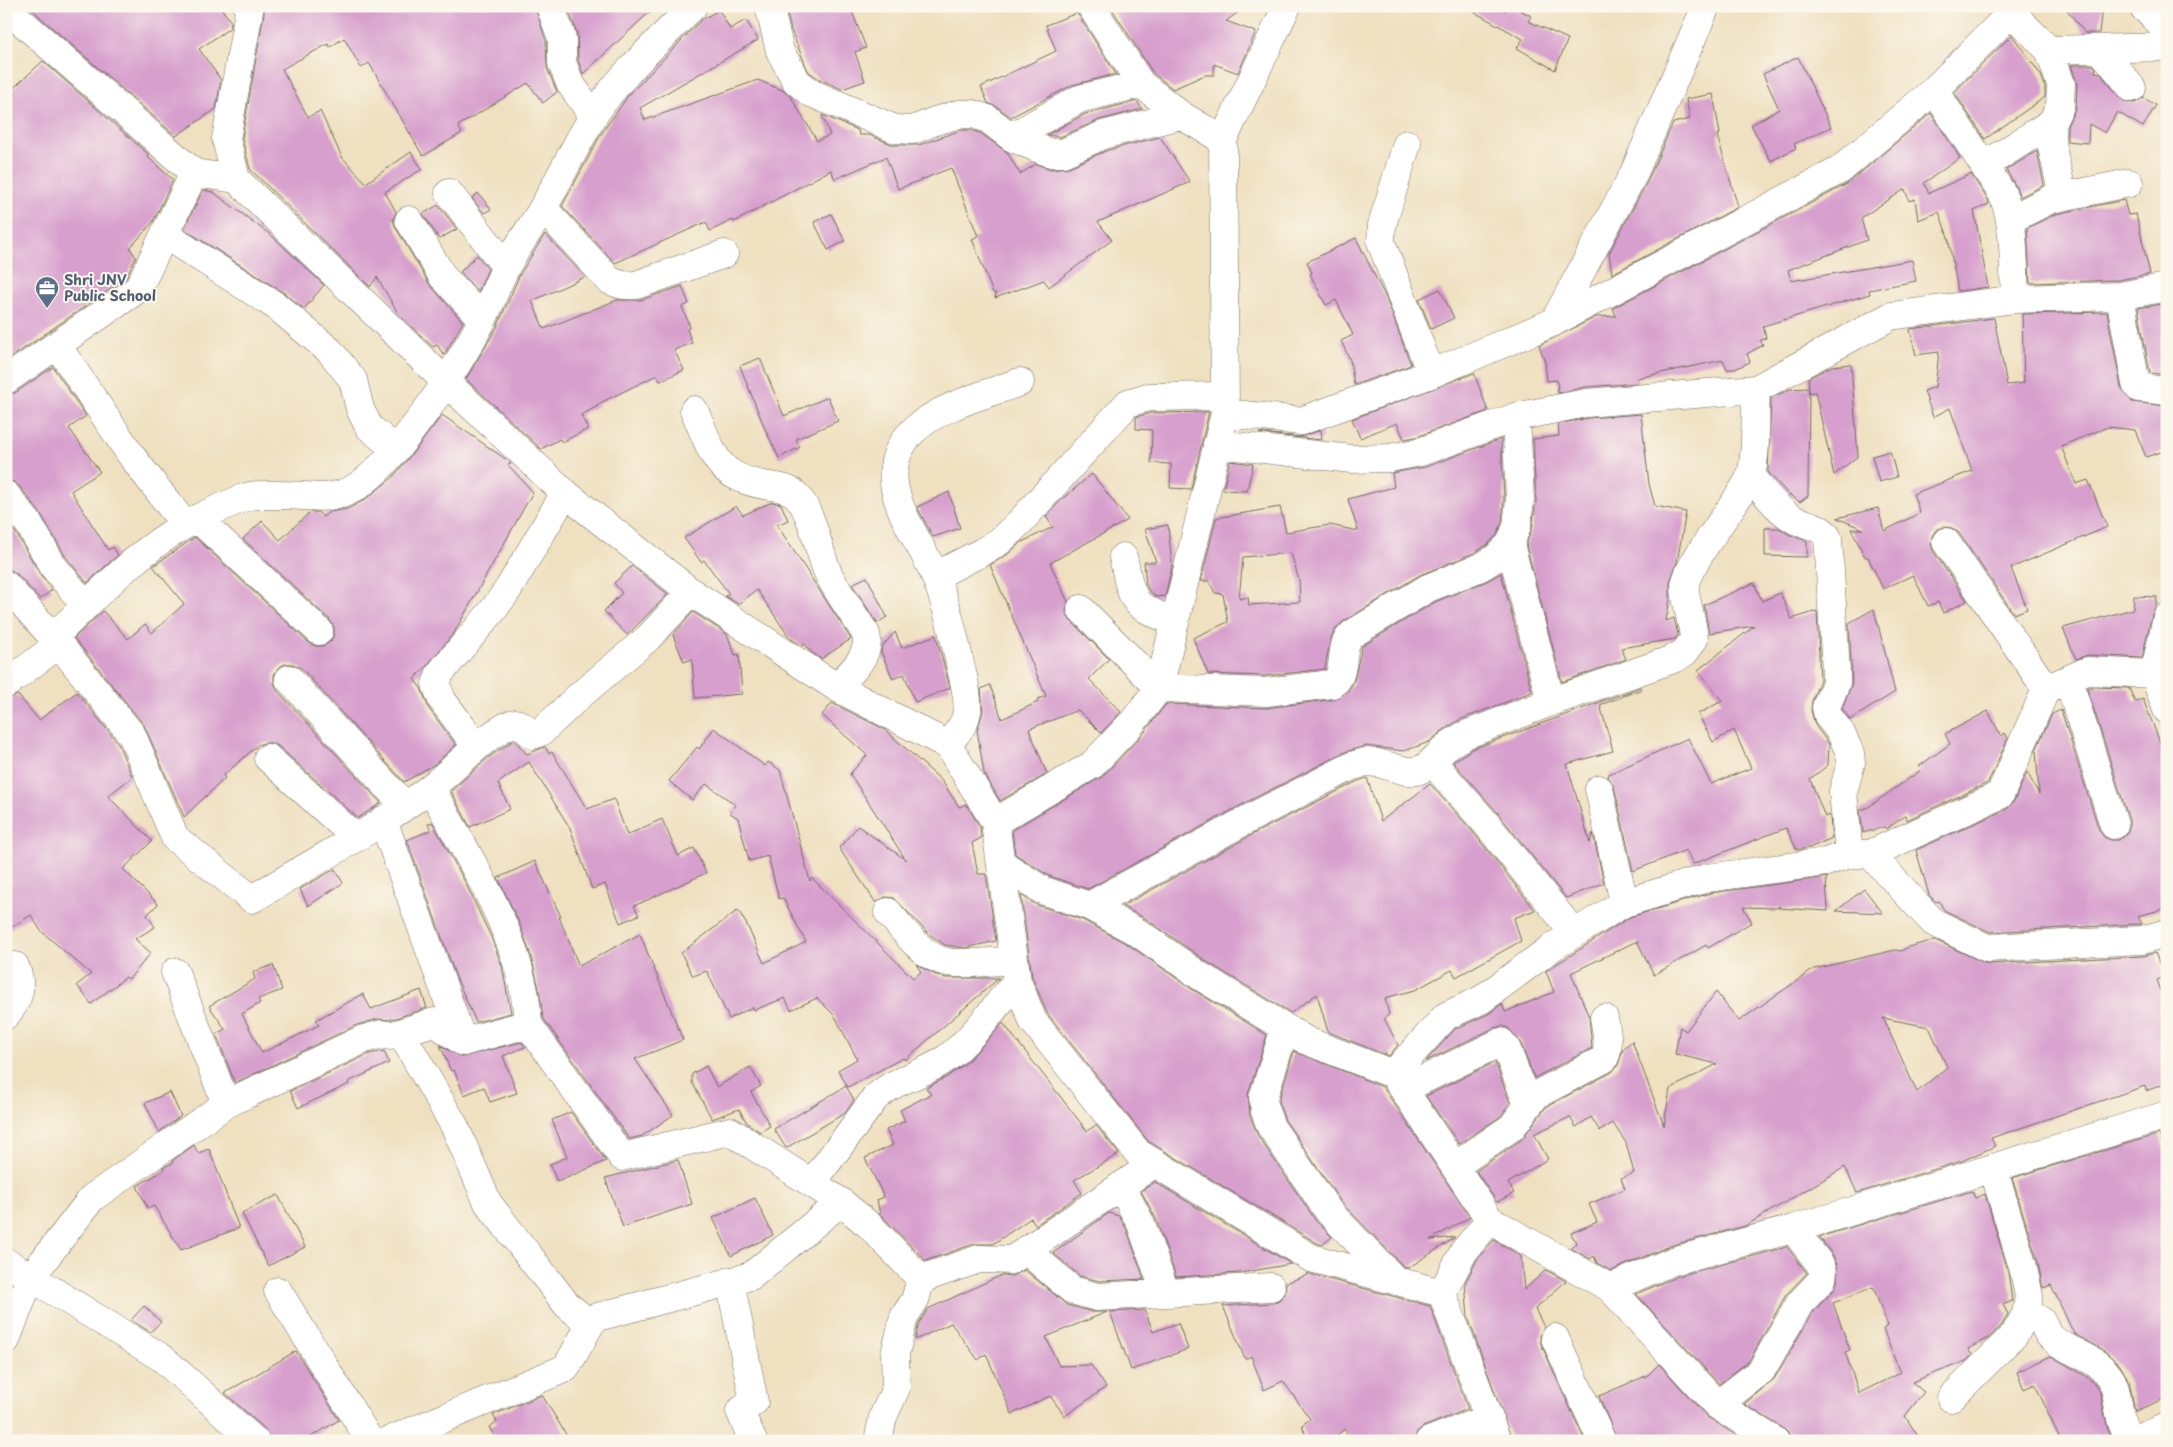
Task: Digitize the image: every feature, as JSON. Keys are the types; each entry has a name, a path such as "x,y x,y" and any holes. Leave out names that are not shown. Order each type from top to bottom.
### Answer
{"street":[{"path":"247,6 249,11 226,139 236,179 564,493 691,592 836,687 948,745 995,822 1015,970 1033,1021 1138,1153 1311,1258 1442,1293"},
{"path":"550,6 562,38 562,63 567,77 593,116"},
{"path":"6,684 56,641 86,606 151,548 191,522 247,497 265,494 320,498 335,497 350,490 379,467 395,449 445,381 482,319 506,267 543,208 593,116 635,64 694,6"},
{"path":"770,6 780,51 796,81 811,93 895,130 913,130 959,114 974,114 988,119 1011,137 1051,153 1063,153 1103,135 1181,115"},
{"path":"1091,6 1141,84 1181,115 1223,140"},
{"path":"995,822 1092,764 1132,723 1159,688 1217,444 1224,404 1223,140 1288,6"},
{"path":"1554,322 1633,175 1706,6"},
{"path":"2142,6 2167,30"},
{"path":"6,8 194,173 236,179"},
{"path":"935,576 1000,541 1021,521 1128,403 1148,398 1224,404 1301,421 1430,374 1554,322 1840,170 1934,90 2015,9 2049,50 2061,84 2060,106 2052,122 2051,143 2063,196"},
{"path":"2049,50 2167,47"},
{"path":"2100,49 2132,88"},
{"path":"1011,137 1079,99 1141,84"},
{"path":"1934,90 2002,193 2011,220 2014,300"},
{"path":"1984,166 2052,122"},
{"path":"1407,144 1382,225 1381,242 1430,374"},
{"path":"6,380 138,289 194,173"},
{"path":"2011,220 2051,199 2129,183"},
{"path":"449,193 506,267"},
{"path":"543,208 609,280 618,284 626,286 636,285 724,254"},
{"path":"409,220 443,277 482,319"},
{"path":"165,235 276,306 330,351 353,380 360,409 369,427 395,449"},
{"path":"1217,444 1352,459 1390,458 1420,452 1516,417 1586,402 1756,389 1891,316 2014,300 2120,296 2167,287"},
{"path":"2120,296 2136,384 2139,388 2167,391"},
{"path":"57,345 133,458 191,522 319,630"},
{"path":"948,745 967,716 966,688 954,638 935,576 901,512 894,487 896,456 913,431 926,421 972,399 1020,382"},
{"path":"1089,906 1252,817 1352,766 1365,762 1378,763 1417,771 1432,762 1450,744 1465,735 1551,702 1676,658 1685,652 1694,639 1685,585 1688,573 1725,518 1750,476 1753,462 1756,389"},
{"path":"694,410 722,468 732,475 749,482 788,490 798,496 813,528 828,572 866,634 868,642 866,651 851,674 836,687"},
{"path":"1081,609 1159,688 1266,692 1332,684 1339,678 1345,643 1352,634 1428,588 1481,567 1497,557 1510,544 1517,526 1520,499 1516,417"},
{"path":"1750,476 1778,507 1795,519 1822,530 1826,533 1830,543 1836,683 1826,707 1828,716 1841,733 1850,753 1851,763 1843,792 1859,854 1933,922 1988,948 2142,940 2167,934"},
{"path":"477,747 442,700 436,684 440,673 494,609 509,588 564,493"},
{"path":"6,496 29,524 53,566 86,606"},
{"path":"1946,542 2057,684 2114,825"},
{"path":"1510,544 1551,702"},
{"path":"1123,557 1135,599 1140,605 1175,623"},
{"path":"6,584 56,641 132,736 175,838 252,899 394,813 431,788 477,747 513,723 519,724 533,735 540,732 648,638 691,592"},
{"path":"2167,617 2154,674 2167,710"},
{"path":"1398,1082 1446,1016 1481,1000 1574,933 1624,903 1707,878 1826,862 1859,854 2000,795 2057,684 2087,671 2154,674"},
{"path":"288,679 394,813 462,1042"},
{"path":"268,758 355,837"},
{"path":"1432,762 1484,822 1574,933"},
{"path":"431,788 504,926 524,985 528,1024 622,1157 730,1131 841,1202 870,1226 921,1279"},
{"path":"1599,789 1624,903"},
{"path":"1001,862 1042,890 1089,906 1137,932 1200,976 1307,1041 1398,1082 1490,1220 1610,1288 1717,1404 1775,1441"},
{"path":"888,912 922,949 939,960 1015,970"},
{"path":"6,1015 19,996 19,976 15,966"},
{"path":"812,1183 876,1097 893,1084 946,1059 958,1048 1015,970"},
{"path":"174,972 226,1104"},
{"path":"1455,1166 1506,1133 1528,1105 1546,1089 1604,1059 1608,1045 1604,1018"},
{"path":"6,1340 30,1278 92,1198 226,1104 364,1038 382,1034 390,1036 434,1022 462,1042"},
{"path":"462,1042 528,1024"},
{"path":"1285,1028 1263,1098 1265,1111 1271,1127 1329,1212 1397,1282"},
{"path":"401,1032 455,1127 488,1203 568,1305 590,1324"},
{"path":"1398,1082 1501,1042 1507,1050 1528,1105"},
{"path":"1610,1288 1673,1261 1793,1228 2167,1115"},
{"path":"921,1279 979,1259 1012,1260 1155,1163"},
{"path":"1951,1398 2015,1334 2026,1314 2029,1296 1993,1168"},
{"path":"1122,1186 1141,1224 1165,1292"},
{"path":"388,1441 566,1368 594,1318 751,1276 841,1202"},
{"path":"1429,1441 1493,1430 1442,1293 1464,1250 1490,1220"},
{"path":"1717,1404 1760,1371 1800,1302 1822,1280 1823,1271 1820,1264 1793,1228"},
{"path":"1026,1250 1072,1290 1097,1297 1271,1287"},
{"path":"6,1262 162,1358 255,1441"},
{"path":"878,1441 884,1417 896,1388 895,1354 904,1317 915,1300 921,1279"},
{"path":"730,1281 754,1402 740,1411 753,1441"},
{"path":"278,1290 370,1441"},
{"path":"2026,1314 2042,1321 2052,1338 2104,1368 2113,1381 2118,1395 2123,1425 2129,1434 2136,1437 2167,1427"},
{"path":"1555,1338 1602,1441"}],"building":[{"path":"30,6 220,6 231,22 230,28 199,49 221,80 216,109 176,136 40,17"},
{"path":"264,6 535,6 546,41 547,68 557,92 543,103 528,83 458,126 462,133 423,156 369,63 361,68 344,38 330,47 328,44 282,69 308,117 320,111 342,157 366,183 411,152 422,169 385,192 396,212 393,220 396,228 430,285 463,322 444,355 437,345 433,347 399,315 377,277 370,287 250,169 242,138"},
{"path":"567,6 656,6 583,74 578,60 577,33"},
{"path":"785,6 850,6 866,48 855,52 865,81 842,89 819,79 808,71 791,30"},
{"path":"1110,6 1247,6 1226,21 1256,32 1238,73 1214,64 1214,75 1205,75 1173,89 1153,73"},
{"path":"1477,6 1497,6 1506,11 1509,6 1513,6 1531,16 1528,21 1568,39 1555,70 1517,48 1523,39 1474,12"},
{"path":"2064,6 2102,6 2099,33 2085,33"},
{"path":"719,10 730,29 746,20 758,40 640,108 645,120 758,80 784,91 791,97 817,141 830,135 822,115 858,130 859,135 869,135 894,145 919,145 961,130 970,130 980,133 1007,152 1020,174 1036,164 1051,169 1069,167 1108,150 1160,137 1190,182 1098,222 1112,240 1049,287 1044,280 995,298 996,293 993,293 972,239 978,236 951,168 898,189 886,157 835,179 831,170 734,222 733,220 710,231 706,222 615,263 562,206 601,134 628,96 701,20"},
{"path":"1077,13 1116,74 1072,85 1011,117 988,103 981,87 1056,51 1046,25"},
{"path":"2012,35 2041,75 2045,86 2045,97 1985,139 1954,92"},
{"path":"1798,57 1831,127 1794,144 1796,148 1771,161 1751,125 1779,109 1763,74"},
{"path":"43,61 149,155 147,156 173,180 153,222 130,248 136,257 126,278 6,361 6,95"},
{"path":"2071,65 2093,65 2096,68 2095,72 2100,73 2120,98 2126,102 2135,103 2143,98 2156,105 2143,127 2117,112 2105,133 2089,124 2088,143 2067,141 2067,126 2076,107 2077,84"},
{"path":"1713,94 1720,134 1717,135 1738,207 1612,274 1609,253 1647,182 1673,123 1690,119 1686,99"},
{"path":"1137,101 1142,109 1099,120 1060,137 1047,135 1085,114"},
{"path":"1931,113 1960,158 1924,183 1929,193 1971,174 1988,200 1989,204 1974,211 1988,287 1958,291 1948,237 1939,212 1918,220 1915,199 1909,201 1905,189 1861,218 1867,240 1788,270 1791,281 1912,260 1916,281 1869,290 1870,294 1763,326 1766,338 1760,341 1763,345 1747,354 1750,362 1735,369 1727,369 1723,360 1637,378 1638,383 1585,387 1558,393 1557,380 1547,381 1545,362 1539,345 1596,317 1616,316 1613,308 1847,184"},
{"path":"2037,151 2044,185 2020,197 2006,170"},
{"path":"203,190 213,192 272,236 324,285 304,309 284,293 184,229"},
{"path":"478,193 491,209 484,213 472,198"},
{"path":"2124,200 2128,215 2136,214 2150,274 2118,280 2030,283 2027,228 2056,214"},
{"path":"438,205 457,229 439,239 423,214"},
{"path":"831,214 845,241 828,250 814,222"},
{"path":"545,234 585,277 532,301 544,329 617,300 641,300 682,286 689,304 682,307 690,327 687,329 692,343 674,350 684,370 660,381 657,375 598,404 598,406 581,415 588,429 562,442 560,439 541,449 466,379 497,327 520,274"},
{"path":"1356,238 1386,298 1411,365 1354,385 1350,360 1341,341 1353,335 1336,300 1326,305 1310,274 1312,273 1307,262"},
{"path":"477,255 488,269 478,292 460,272"},
{"path":"1440,289 1454,318 1431,329 1419,299"},
{"path":"2167,303 2167,375 2150,373 2138,308"},
{"path":"2107,312 2121,387 2132,402 2167,406 2167,450 2146,457 2135,430 2108,427 2061,446 2076,484 2088,480 2107,527 2011,568 2027,609 2014,614 1959,533 1952,528 1944,527 1937,529 1932,536 1931,544 1933,551 1967,601 1943,613 1938,602 1928,606 1913,575 1883,589 1868,557 1865,557 1851,529 1863,529 1837,518 1878,508 1884,531 1920,513 1913,494 1972,471 1950,408 1933,417 1924,391 1935,387 1939,352 1916,355 1910,329 1994,318 2007,385 2024,383 2022,314"},
{"path":"760,358 784,416 828,397 838,421 796,439 800,447 779,458 765,429 740,366"},
{"path":"1851,364 1858,456 1834,475 1815,392 1809,393 1809,389 1808,496 1800,502 1788,494 1768,472 1771,398 1790,389 1809,388 1808,378 1832,366"},
{"path":"53,367 86,416 69,428 100,472 71,491 108,550 113,547 118,555 87,583 66,557 41,514 18,485 6,480 6,395 15,393"},
{"path":"1474,373 1488,411 1416,437 1404,439 1397,423 1360,438 1352,419"},
{"path":"1209,412 1191,489 1170,488 1171,464 1151,463 1152,430 1136,429 1136,417 1150,413"},
{"path":"1641,414 1649,484 1655,506 1686,512 1677,562 1670,582 1670,599 1666,621 1674,618 1678,635 1675,639 1621,648 1626,659 1562,682 1526,545 1532,528 1536,501 1533,439 1559,436 1558,424 1588,418"},
{"path":"442,415 507,460 511,464 508,465 533,492 454,633 414,679 421,688 429,709 456,745 435,764 404,782 301,668 293,664 285,664 278,668 274,675 274,683 277,690 381,803 358,818 278,746 272,743 264,743 258,745 223,776 225,778 184,817 144,725 74,638 103,611 128,639 145,624 152,633 184,604 153,566 195,537 308,642 316,646 324,646 331,641 334,634 334,627 330,620 243,539 262,521 280,540 310,512 318,512 323,517 329,512 347,509 363,501 392,478"},
{"path":"1321,430 1322,440 1259,433 1300,437"},
{"path":"1501,439 1504,499 1502,522 1497,535 1487,545 1474,553 1420,575 1344,621 1335,630 1330,640 1325,669 1265,676 1208,674 1193,638 1228,622 1223,594 1215,593 1209,581 1201,581 1216,518 1280,507 1286,532 1330,525 1358,531 1348,499 1394,487 1392,473 1425,467","holes":["1291,553 1299,580 1300,602 1249,605 1248,597 1239,599 1243,557"]},
{"path":"1890,451 1897,477 1879,482 1872,456"},
{"path":"1230,461 1253,464 1247,491 1223,490"},
{"path":"1092,474 1128,520 1050,563 1068,602 1066,612 1070,620 1109,659 1089,679 1121,712 1101,733 1078,710 1029,729 1047,774 1000,801 984,773 977,730 983,712 981,689 990,685 1002,719 1038,702 1037,699 1046,696 990,565 1008,554 1020,543 1053,527 1046,517 1061,500"},
{"path":"949,492 960,528 933,537 917,507"},
{"path":"772,502 781,504 788,520 777,525 851,639 821,659 809,650 805,644 802,646 790,638 757,590 738,604 725,596 729,594 704,560 701,562 684,538 736,506 743,515"},
{"path":"6,520 52,590 40,599 18,575 6,567"},
{"path":"1168,525 1172,567 1165,596 1156,597 1149,591 1146,585 1144,562 1156,562 1145,529"},
{"path":"1765,528 1779,528 1790,535 1807,541 1807,557 1765,556"},
{"path":"632,566 668,594 627,635 604,611 622,593 614,583"},
{"path":"1501,573 1532,692 1459,720 1429,742 1404,751 1366,746 1345,752 1245,803 1088,889 1049,876 1015,854 1012,830 1103,776 1143,734 1166,704 1266,708 1334,699 1348,691 1354,681 1362,646 1435,602 1487,581"},
{"path":"867,577 887,617 877,623 852,584"},
{"path":"1754,583 1762,601 1780,593 1792,619 1817,611 1820,680 1812,701 1811,710 1815,725 1829,744 1828,765 1810,779 1825,817 1829,815 1830,817 1832,838 1809,848 1797,850 1786,828 1693,864 1686,850 1633,871 1614,786 1608,777 1609,774 1688,738 1711,784 1751,768 1734,730 1713,742 1698,714 1722,701 1698,670 1754,626 1709,633 1704,605"},
{"path":"2134,596 2157,597 2142,658 2088,655 2076,659 2063,628 2133,609"},
{"path":"1874,609 1895,692 1850,720 1842,708 1852,683 1849,623"},
{"path":"693,612 727,634 735,655 739,654 742,694 695,698 692,659 684,662 673,635"},
{"path":"895,632 902,648 936,635 950,688 915,702 904,674 893,679 881,652 882,647"},
{"path":"1641,687 1642,689 1600,705 1613,751 1567,764 1590,843 1593,833 1604,883 1566,898 1497,812 1453,762 1472,749"},
{"path":"2087,688 2129,688 2135,702 2143,699 2161,745 2163,744 2167,759 2167,908 2138,916 2142,924 1990,932 1944,910 1939,901 1936,902 1929,895 1916,850 2007,809 2014,801 2027,772 2039,794 2036,750 2052,714 2061,710 2099,830 2104,837 2111,840 2119,840 2126,835 2129,828 2129,820"},
{"path":"77,692 118,743 132,777 108,796 152,841 123,869 158,904 147,915 155,927 135,939 151,953 129,979 126,977 91,1004 77,985 91,974 41,931 31,915 6,931 6,699 18,695 39,720"},
{"path":"832,703 884,729 942,781 959,807 966,804 980,827 981,838 972,843 978,874 986,874 996,941 965,948 945,945 929,934 894,898 885,897 876,903 839,848 858,826 906,860 850,774 867,755 822,715"},
{"path":"1988,711 2001,736 2005,733 2008,738 1988,783 1907,820 1905,816 1886,829 1884,827 1863,833 1860,810 1867,808 1921,770 1918,767 1950,744 1945,734"},
{"path":"714,728 765,766 768,762 780,770 810,881 812,878 913,978 921,972 916,964 946,978 999,978 905,1060 903,1058 848,1087 838,1070 857,1059 835,1016 817,998 791,1010 785,998 754,1010 753,1007 729,1019 707,971 693,976 681,953 738,910 764,963 806,942 783,898 779,899 768,856 749,861 738,818 730,813 736,805 706,784 692,800 669,781 697,747 699,749"},
{"path":"514,740 527,754 545,747 549,754 552,752 587,809 614,799 627,835 662,819 678,856 694,848 706,873 634,906 639,915 620,923 605,884 592,889 570,828 529,762 498,783 510,809 470,827 451,791 489,757"},
{"path":"1367,778 1381,821 1430,784 1473,832 1535,910 1514,918 1521,941 1456,977 1452,970 1415,990 1385,998 1389,1015 1384,1018 1398,1045 1389,1056 1328,1032 1317,994 1291,1013 1209,963 1146,919 1122,906 1259,831"},
{"path":"432,822 464,880 491,937 502,966 511,1013 476,1022 456,977 407,840 431,830 428,824"},
{"path":"535,861 561,917 559,917 579,966 640,934 683,1040 635,1059 673,1115 642,1136 629,1139 543,1018 539,989 531,956 520,925 498,878"},
{"path":"335,869 343,883 308,906 300,889"},
{"path":"1828,877 1826,879 1828,911 1778,908 1780,906 1776,908 1743,907 1752,922 1708,948 1706,945 1654,975 1637,941 1571,973 1589,1017 1592,1048 1534,1078 1520,1041 1508,1028 1502,1026 1494,1028 1426,1061 1455,1029 1488,1014 1502,1004 1505,1012 1554,992 1546,971 1630,917 1710,893"},
{"path":"1864,889 1883,913 1836,911"},
{"path":"1021,895 1037,905 1083,920 1129,945 1192,989 1267,1035 1248,1094 1250,1116 1258,1136 1316,1221 1332,1237 1322,1245 1317,1243 1148,1141 1047,1013 1032,977"},
{"path":"1935,940 1987,964 2143,956 2155,953 2165,977 2157,980 2167,1007 2167,1083 2146,1091 2145,1086 1991,1138 1995,1146 1962,1161 1857,1193 1845,1167 1745,1226 1669,1246 1611,1271 1597,1263 1594,1256 1590,1259 1571,1248 1576,1243 1571,1233 1597,1222 1589,1204 1625,1189 1621,1178 1634,1173 1626,1143 1613,1123 1600,1131 1591,1117 1576,1127 1570,1117 1534,1134 1548,1159 1508,1183 1514,1193 1497,1202 1476,1171 1521,1140 1546,1107 1612,1072 1618,1065 1623,1049 1632,1041 1664,1126 1670,1089 1717,1064 1675,1054 1680,1027 1686,1031 1716,992 1739,1021 1814,969 1895,950 1901,951 1908,947","holes":["1883,1018 1929,1027 1947,1067 1917,1092"]},
{"path":"273,965 282,990 258,999 260,1003 242,1014 262,1053 319,1025 316,1020 363,994 371,1009 421,990 427,1008 389,1020 378,1019 357,1025 235,1083 216,1034 225,1029 209,1006 255,979 253,972"},
{"path":"1003,1023 1087,1131 1096,1125 1119,1154 1074,1180 1082,1193 1036,1225 1031,1218 993,1244 974,1244 925,1261 922,1255 880,1214 877,1200 884,1197 865,1158 893,1145 886,1130 905,1121 900,1110 931,1094 926,1088 947,1077 966,1063"},
{"path":"522,1042 525,1047 503,1056 517,1093 490,1102 484,1087 464,1095 454,1070 451,1071 440,1045 461,1057"},
{"path":"384,1051 389,1063 298,1108 290,1091 369,1054"},
{"path":"1294,1051 1383,1087 1470,1217 1430,1240 1455,1237 1453,1239 1408,1268 1404,1267 1341,1202 1285,1120 1280,1107 1279,1099"},
{"path":"1495,1062 1510,1103 1501,1116 1459,1144 1426,1096"},
{"path":"706,1066 717,1087 750,1067 761,1086 751,1092 770,1126 760,1132 747,1123 739,1109 712,1119 692,1082 692,1074"},
{"path":"846,1086 854,1100 845,1113 786,1148 774,1129"},
{"path":"170,1092 181,1116 159,1132 145,1103"},
{"path":"571,1112 606,1161 557,1182 550,1164 567,1157 552,1120"},
{"path":"2159,1134 2167,1158 2167,1398 2135,1411 2129,1381 2119,1364 2102,1349 2074,1334 2051,1285 2043,1288 2038,1263 2012,1178"},
{"path":"194,1145 198,1153 209,1149 239,1228 181,1250 154,1206 148,1209 137,1186 164,1170 163,1167 173,1163 172,1161"},
{"path":"678,1160 692,1204 623,1227 605,1178"},
{"path":"1155,1182 1291,1264 1240,1273 1176,1277 1156,1219 1141,1191"},
{"path":"1972,1191 1975,1198 1985,1194 2008,1271 2012,1301 2003,1305 2008,1314 2002,1325 1989,1338 1968,1349 1972,1355 1966,1361 1912,1382 1924,1392 1905,1416 1921,1441 1791,1441 1788,1433 1783,1428 1744,1404 1774,1379 1813,1312 1833,1291 1837,1282 1837,1265 1832,1254 1819,1237","holes":["1873,1287 1888,1326 1883,1329 1900,1373 1859,1393 1845,1352 1850,1350 1833,1303"]},
{"path":"278,1195 305,1247 268,1266 242,1213"},
{"path":"755,1198 773,1235 731,1256 713,1218"},
{"path":"1109,1213 1119,1216 1127,1230 1144,1279 1099,1281 1080,1276 1053,1253"},
{"path":"1494,1240 1521,1256 1524,1290 1546,1270 1566,1281 1535,1309 1544,1327 1540,1336 1541,1344 1585,1441 1512,1441 1468,1317 1465,1283 1477,1260"},
{"path":"1787,1247 1807,1273 1786,1295 1749,1361 1719,1384 1636,1294 1678,1276"},
{"path":"1025,1270 1067,1305 1093,1312 1107,1312 1046,1337 1059,1366 1091,1365 1106,1387 1065,1416 1050,1396 1012,1414 986,1354 978,1360 951,1323 915,1340 919,1323 928,1309 1002,1275 1012,1276"},
{"path":"1306,1273 1430,1306 1468,1409 1423,1427 1417,1432 1414,1441 1349,1441 1345,1429 1329,1441 1308,1441 1302,1425 1310,1419 1283,1381 1264,1390 1251,1356 1245,1359 1223,1306 1272,1303 1279,1300 1285,1294 1286,1283 1307,1275"},
{"path":"144,1306 161,1322 150,1332 131,1320"},
{"path":"1145,1310 1153,1332 1178,1323 1188,1349 1131,1370 1110,1312"},
{"path":"296,1351 339,1420 304,1441 270,1441 265,1429 225,1393"},
{"path":"2051,1356 2094,1383 2100,1392 2108,1430 2114,1441 2061,1441 2035,1384 2024,1389 2017,1372"},
{"path":"1659,1364 1706,1416 1745,1441 1617,1441 1599,1396 1648,1375"},
{"path":"542,1395 570,1441 497,1441 489,1427 497,1422 493,1415"}],"place":[{"name":"Shri JNV Public School","path":"47,309"}]}
